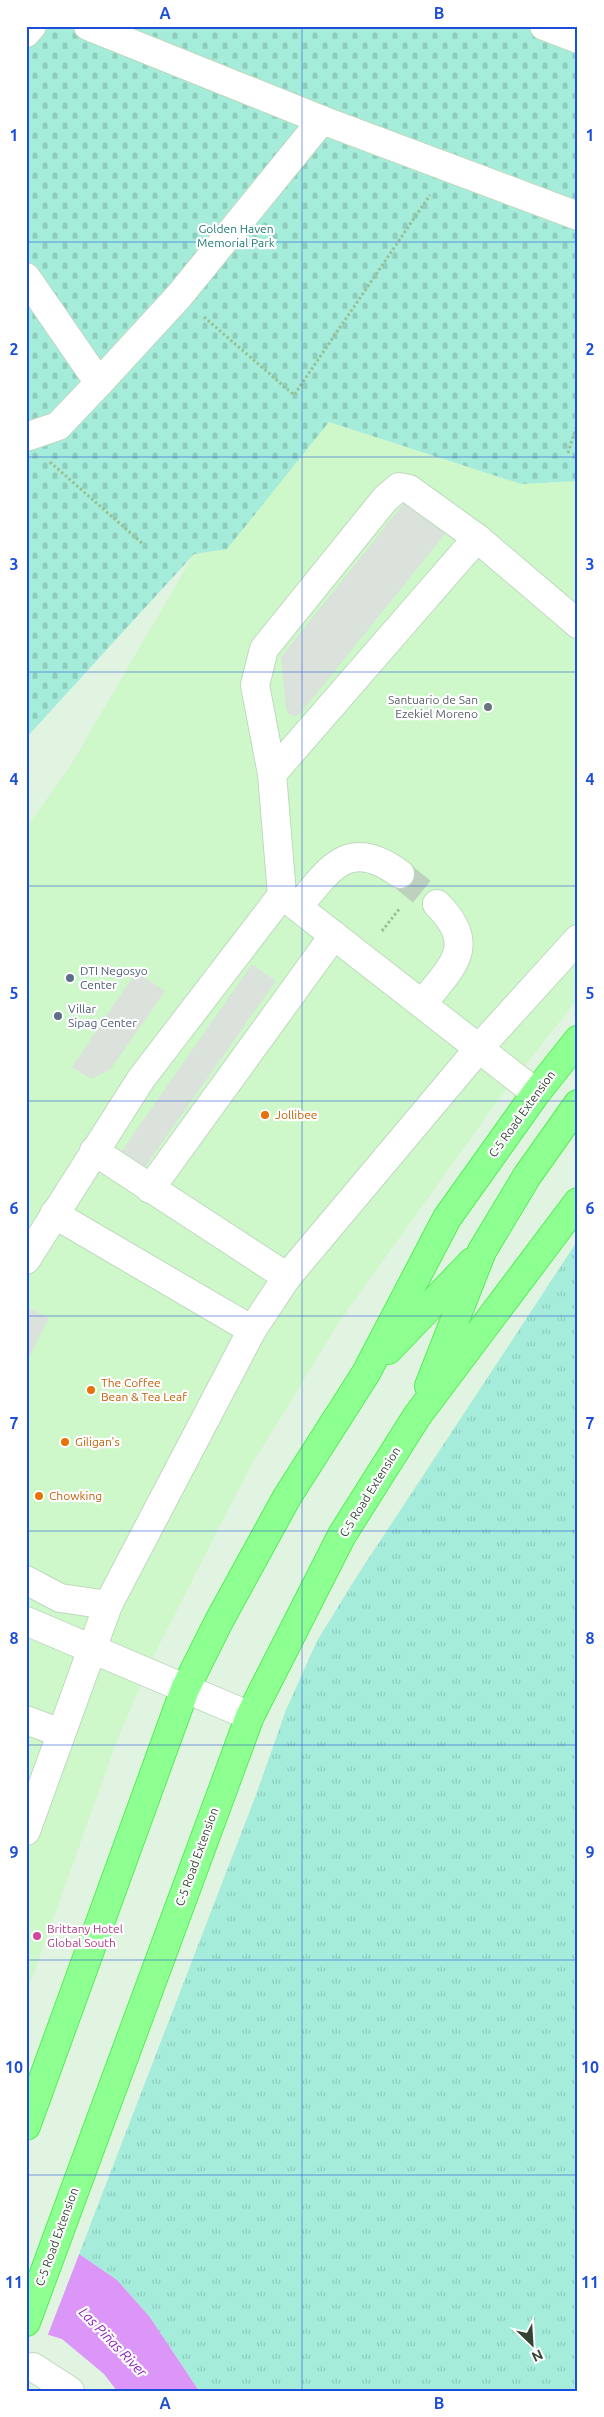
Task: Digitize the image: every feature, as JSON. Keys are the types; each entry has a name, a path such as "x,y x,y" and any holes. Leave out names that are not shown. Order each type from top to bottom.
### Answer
{"main road":[{"name":"C-5 Road Extension","path":"26,2126 185,1689 219,1621 287,1497 366,1373 447,1218 536,1092 578,1040"},
{"name":"C-5 Road Extension","path":"417,1416 482,1251 527,1176 578,1104"},
{"name":"C-5 Road Extension","path":"26,2322 64,2214 250,1716 342,1535 417,1416 578,1202"},
{"name":"C-5 Road Extension","path":"366,1373 482,1251"}],"lane":[{"path":"26,33 32,26"},
{"path":"88,26 322,120 578,216"},
{"path":"544,26 578,39"},
{"path":"35,446 58,426 99,384 179,296 322,120"},
{"path":"26,277 99,384"},
{"path":"536,1092 290,901 272,774 256,685 264,649 385,498 399,487 409,489 477,538 578,624"},
{"path":"272,774 477,538"},
{"path":"26,1260 94,1151 142,1079 290,901 343,860 360,856 386,863 400,874"},
{"path":"423,1003 458,955 460,943 456,928 448,914 437,904"},
{"path":"150,1189 334,935"},
{"path":"26,1830 108,1605 252,1330 286,1276 480,1047 578,939"},
{"path":"94,1151 286,1276"},
{"path":"54,1214 252,1330"},
{"path":"26,1580 60,1598 108,1605"},
{"path":"26,1621 250,1716"},
{"path":"26,1720 61,1733"},
{"path":"34,2368 70,2391"}],"path":[{"path":"179,296 294,395 448,167"},
{"path":"568,452 578,422"},
{"path":"35,446 143,544"},
{"path":"384,929 400,908"}],"shaded area":[{"name":"Villar Sipag Center","path":"329,422 521,484 578,481 578,998 496,1103 339,1322 248,1471 150,1663 115,1746 26,1995 26,828 71,765 194,554 227,549"},
{"path":"408,498 449,529 300,714 294,716 289,714 286,709 281,657"},
{"path":"252,964 276,981 144,1168 121,1152"},
{"path":"136,972 165,991 110,1070 91,1079 72,1067"},
{"path":"26,1307 49,1318 26,1363"}],"green space":[{"name":"Golden Haven Memorial Park","path":"26,26 578,26 578,481 521,484 329,422 227,549 194,554 26,738"},
{"path":"578,1240 578,2391 199,2391 149,2316 117,2280 79,2254 256,1795 286,1710 317,1641 357,1576"}],"water":[{"name":"Las Piñas River","path":"79,2254 117,2280 149,2316 199,2391 117,2391 104,2374 62,2339 26,2328"}],"pier":[{"path":"26,2233 80,2252 47,2337 26,2330"}],"tunnel":[{"path":"400,874 437,904"}],"place":[{"name":"Santuario de San Ezekiel Moreno","path":"488,707"},
{"name":"DTI Negosyo Center","path":"70,978"},
{"name":"Villar Sipag Center","path":"58,1016"},
{"name":"Jollibee","path":"265,1115"},
{"name":"The Coffee Bean & Tea Leaf","path":"91,1390"},
{"name":"Giligan's","path":"65,1442"},
{"name":"Chowking","path":"39,1496"},
{"name":"Brittany Hotel Global South","path":"37,1936"}]}
